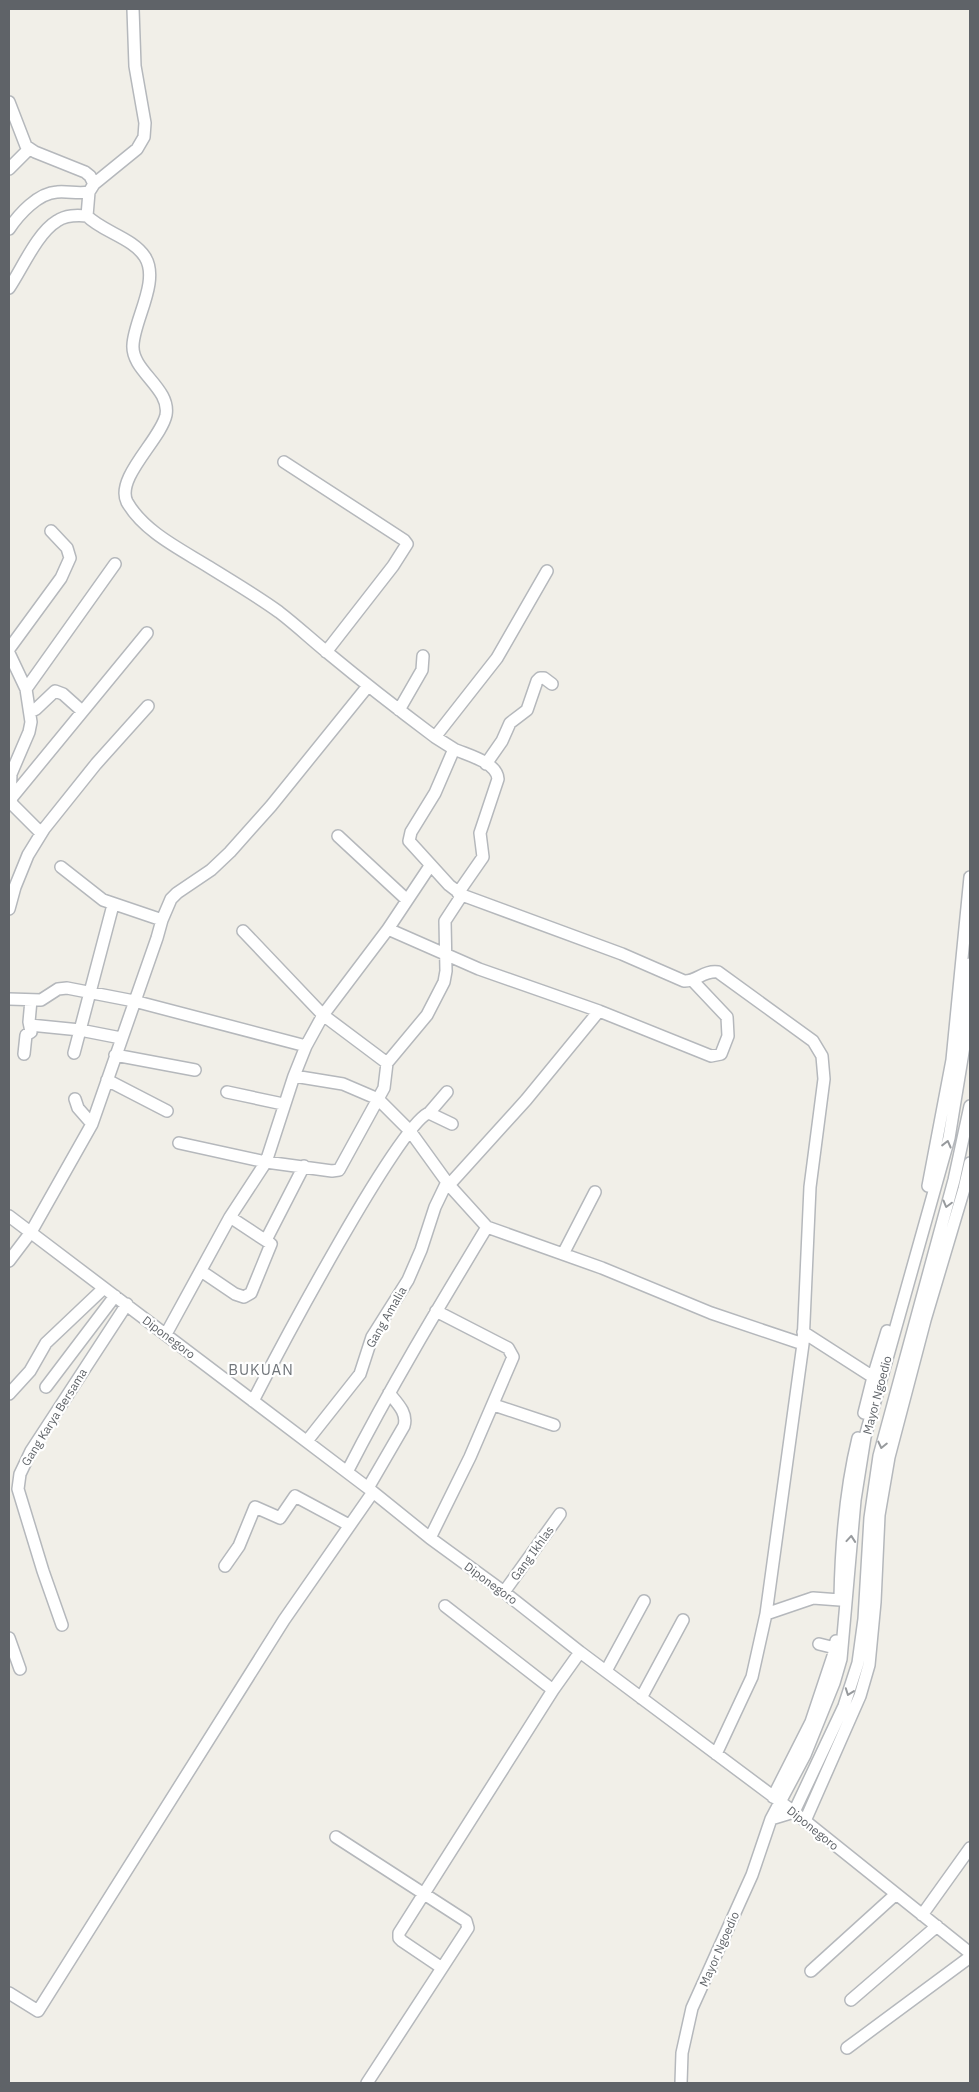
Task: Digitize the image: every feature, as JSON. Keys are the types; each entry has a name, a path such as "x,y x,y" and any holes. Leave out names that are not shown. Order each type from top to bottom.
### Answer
{"street":[{"path":"9,229 15,220 33,203 50,193 91,188 137,149 144,137 145,122 135,66 132,9"},
{"path":"9,102 23,141 29,149 85,172 90,176 91,188 87,216"},
{"path":"9,169 29,149"},
{"path":"9,288 42,236 56,221 74,214 87,216 98,226 130,244 144,256 148,265 147,288 133,346 135,358 160,393 166,414 126,484 126,501 146,525 167,541 274,609 368,686 435,737 495,770 498,779 481,829 483,857 445,921 447,955 445,977 435,1002 423,1021 387,1063 385,1085 339,1170 332,1171 266,1162 179,1143"},
{"path":"284,462 404,540 407,544 388,573 326,652"},
{"path":"9,648 61,578 70,558 67,548 51,531"},
{"path":"26,689 115,564"},
{"path":"435,737 497,658 547,572"},
{"path":"10,800 147,633"},
{"path":"9,653 26,689 30,712 29,732 11,774 10,800 41,833"},
{"path":"399,710 422,670 423,656"},
{"path":"486,764 502,740 510,723 527,710 537,681 540,678 544,678 552,684"},
{"path":"9,1261 31,1232 92,1124 162,920 171,899 211,870 230,852 271,806 368,686"},
{"path":"30,712 36,709 55,691 63,694 82,710"},
{"path":"9,909 12,884 41,833 96,764 148,706"},
{"path":"454,749 433,798 408,839 410,844 430,866 460,894 622,954 684,981 692,980 708,972 722,974 812,1041 822,1056 824,1079 811,1178 803,1338 766,1614 752,1677 716,1754"},
{"path":"338,836 407,900"},
{"path":"62,866 113,905 162,920"},
{"path":"166,1334 230,1217 266,1162 283,1104 306,1046 323,1015 388,929 430,866"},
{"path":"777,1799 811,1722 838,1600 841,1538 866,1373 930,1179 952,1060 970,876"},
{"path":"74,1053 113,905"},
{"path":"388,929 479,969 599,1012 711,1056 718,1055 725,1047 728,1036 727,1018 692,980"},
{"path":"243,931 323,1015 387,1063"},
{"name":"Mayor Ngoedio","path":"681,2083 682,2053 692,2008 752,1875 777,1799 808,1747 834,1683 841,1659 851,1540 865,1437 948,1138 964,1046 970,964"},
{"path":"9,999 41,1000 62,988 134,1002 306,1046"},
{"path":"24,1054 26,1035 31,1032 29,1022 31,1000"},
{"name":"Gang Amalia","path":"307,1441 360,1374 372,1337 408,1280 421,1250 435,1207 448,1184 526,1100 599,1012"},
{"path":"30,1025 80,1030 121,1038"},
{"path":"115,1055 195,1070"},
{"path":"294,1076 343,1084 378,1099 410,1131 448,1184 487,1227 647,1286 711,1313 803,1338 866,1373"},
{"path":"107,1080 167,1111"},
{"path":"227,1092 283,1104"},
{"path":"253,1400 304,1304 378,1179 410,1131 421,1118 430,1113 447,1092"},
{"path":"75,1099 78,1108 92,1124"},
{"name":"Mayor Ngoedio","path":"794,1812 844,1706 858,1664 864,1619 870,1518 879,1456 954,1180 970,1106"},
{"path":"430,1113 452,1124"},
{"path":"805,1821 860,1696 869,1665 875,1602 879,1515 889,1457 925,1320 967,1191 970,1163"},
{"path":"266,1240 304,1166"},
{"path":"954,1180 967,1191"},
{"path":"563,1254 595,1192"},
{"name":"Diponegoro","path":"9,1216 307,1441 430,1538 504,1592 580,1652 794,1812 937,1926 970,1955"},
{"path":"201,1271 235,1294 244,1297 251,1293 271,1248 271,1244 230,1217"},
{"path":"347,1472 389,1393 487,1227"},
{"path":"9,1394 30,1371 46,1343 104,1288"},
{"path":"46,1386 115,1296"},
{"name":"Gang Karya Bersama","path":"62,1624 18,1489 20,1474 31,1451 127,1304"},
{"path":"430,1538 494,1405 512,1362 510,1350 436,1311"},
{"path":"9,1993 38,2011 284,1620 349,1525 371,1490 404,1426 405,1415 389,1393"},
{"path":"494,1405 554,1425"},
{"path":"225,1566 239,1546 255,1507 279,1518 295,1496 349,1525"},
{"name":"Gang Ikhlas","path":"504,1592 560,1514"},
{"path":"766,1614 804,1600 820,1598 838,1600"},
{"path":"606,1671 644,1601"},
{"path":"445,1606 554,1690"},
{"path":"641,1698 683,1620"},
{"path":"9,1638 20,1669"},
{"path":"442,1968 399,1938 399,1933 580,1652"},
{"path":"841,1659 858,1664"},
{"path":"772,1819 794,1812"},
{"path":"336,1837 425,1892 464,1918 468,1923 468,1928 367,2083"},
{"path":"922,1914 970,1848"},
{"path":"811,1971 896,1894"},
{"path":"851,2000 937,1926"},
{"path":"847,2048 970,1955"}],"district":[{"name":"BUKUAN","path":"261,1369"}]}
